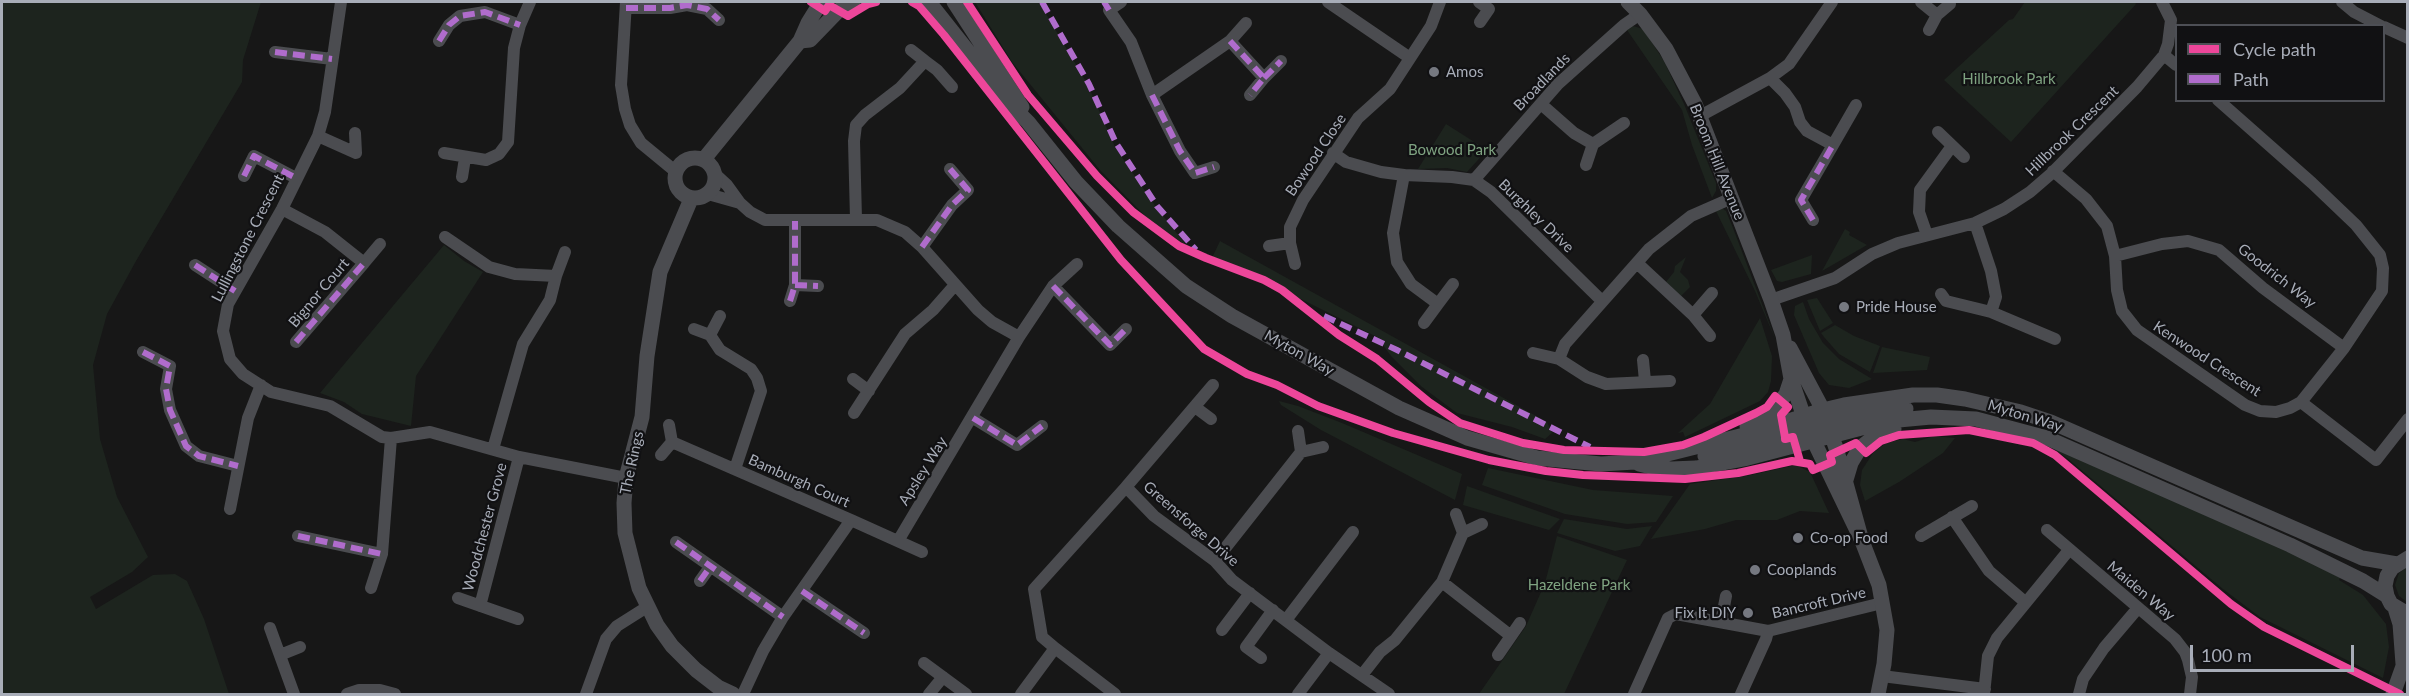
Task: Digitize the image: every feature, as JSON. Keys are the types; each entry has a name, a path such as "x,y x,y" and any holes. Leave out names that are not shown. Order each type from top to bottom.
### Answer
{"street":[{"name":"Lullingstone Crescent","path":"341,2 325,112 318,136 282,209 228,304 223,330 230,359 243,374 271,392 330,406 353,418 365,429 382,437 391,438 430,432 519,457 626,478"},
{"path":"444,153 486,160 499,154 508,142 514,48 520,25 530,2"},
{"path":"704,159 800,41 807,23 821,2"},
{"name":"Myton Way","path":"929,2 1009,103 1028,122 1076,182 1118,226 1186,286 1232,316 1399,408 1467,438 1537,458 1601,464 1635,462 1704,446 1817,427 1947,417 1976,419 2047,438 2290,545 2363,581 2396,606"},
{"name":"Myton Way","path":"954,2 1017,98 1028,122"},
{"path":"1121,2 1106,6 1131,42 1152,95 1180,151 1195,173 1214,167"},
{"path":"1328,2 1410,57"},
{"name":"Bowood Close","path":"1295,264 1290,243 1290,227 1294,216 1358,118 1390,89 1431,26 1440,2"},
{"name":"Broom Hill Avenue","path":"1628,2 1640,14 1666,50 1700,116 1772,300 1783,335 1791,379 1817,427"},
{"path":"1921,2 1937,15"},
{"name":"Hillbrook Crescent","path":"1772,300 1834,278 1872,254 1898,243 1975,223 2004,209 2030,192 2054,171 2137,87 2163,55 2168,44 2171,20 2162,2"},
{"path":"2342,2 2354,12 2378,24"},
{"path":"800,41 810,40 846,4"},
{"path":"1479,22 1488,4"},
{"path":"1700,116 1770,78 1789,64 1826,4"},
{"path":"1929,30 1937,15 1950,4"},
{"path":"675,171 641,143 630,125 625,109 621,85 626,5 670,8 687,5 707,9 719,20"},
{"path":"439,41 449,25 460,16 485,12 520,25"},
{"name":"Broadlands","path":"1474,180 1558,84 1624,25 1640,14"},
{"path":"1152,95 1230,41 1246,22"},
{"path":"2385,27 2408,38"},
{"path":"1230,41 1264,78"},
{"path":"275,51 332,59"},
{"path":"911,51 938,70 952,87"},
{"path":"2163,55 2175,64"},
{"path":"856,219 854,141 856,125 865,115 900,88 925,61"},
{"path":"1250,95 1281,61"},
{"path":"1770,78 1795,107 1800,122 1807,131 1833,145"},
{"path":"2220,102 2356,225 2380,255 2384,268 2382,291 2344,348 2301,402 2376,460 2408,419"},
{"path":"1541,104 1574,133 1593,144"},
{"path":"1813,220 1802,200 1857,105"},
{"path":"1586,165 1593,144 1624,123"},
{"path":"1938,132 1964,157"},
{"path":"355,134 356,168"},
{"path":"318,136 356,153"},
{"path":"1928,235 1919,212 1920,190 1952,146"},
{"name":"Burghley Drive","path":"1333,153 1346,162 1361,167 1404,176 1436,175 1474,180 1497,198 1602,301"},
{"path":"244,176 254,156 296,178"},
{"path":"462,177 465,158"},
{"path":"740,203 708,194 691,199 681,194 676,186 675,171 682,162 692,158 704,159 740,203 765,220 877,220 905,232 992,322 1019,337"},
{"path":"922,247 952,206 968,190 950,169"},
{"name":"Kenwood Crescent","path":"2054,171 2086,200 2107,226 2115,256 2117,290 2122,311 2137,330 2246,405 2260,411 2276,412 2301,402"},
{"path":"708,194 712,189 715,174"},
{"path":"1404,176 1393,233 1397,262 1411,284 1438,304"},
{"path":"1559,359 1565,344 1649,249 1691,216 1732,198"},
{"name":"The Rings","path":"691,199 660,272 647,356 642,417 626,478 625,533 639,588 647,607 672,646 696,670 718,687 733,694"},
{"name":"Bignor Court","path":"282,209 325,232 364,263"},
{"path":"790,301 795,285 795,221"},
{"path":"1975,223 1991,271 1996,297 1991,312"},
{"path":"445,237 489,267 515,274 556,276"},
{"path":"460,249 469,237"},
{"name":"Goodrich Way","path":"2115,256 2162,244 2188,241 2219,249 2263,288 2344,348"},
{"path":"1269,246 1290,243"},
{"name":"Bignor Court","path":"296,342 380,244"},
{"path":"494,449 522,347 550,300 565,252"},
{"path":"1637,262 1693,315 1710,336"},
{"name":"Apsley Way","path":"898,541 974,418 1019,337 1053,285 1077,264"},
{"path":"195,265 235,291"},
{"path":"1424,323 1453,284"},
{"path":"795,285 818,286"},
{"path":"855,413 905,334 933,310 955,285"},
{"path":"1053,285 1110,345 1126,329"},
{"path":"1693,315 1712,293"},
{"path":"1941,294 1946,301 1991,312 2055,339"},
{"path":"710,335 720,315"},
{"name":"Bamburgh Court","path":"694,329 710,335 720,350 751,369 761,390 735,469"},
{"name":"Broom Hill Avenue","path":"1783,335 1811,388 1817,427"},
{"path":"143,352 170,366 166,389 170,410 186,446 199,456 238,466"},
{"path":"1533,353 1559,359 1587,377 1606,384 1670,381"},
{"path":"1643,360 1645,381"},
{"path":"853,379 869,391"},
{"path":"1704,446 1721,435 1766,417 1781,401 1791,379"},
{"path":"230,509 248,418 261,385"},
{"path":"1126,487 1213,386"},
{"name":"Myton Way","path":"1635,462 1650,467 1671,469 1696,468 1744,459 1798,446 1817,427 1890,397 1937,395 2022,412 2083,435 2362,558 2403,558"},
{"path":"1195,406 1211,419"},
{"path":"1845,483 1855,455 1870,439 1896,429 1924,426 1947,417"},
{"path":"974,418 1017,445 1042,426"},
{"path":"661,455 672,442 669,425"},
{"path":"1662,457 1697,458 1817,427"},
{"path":"1817,427 1824,465 1862,542 1879,585 1887,630 1878,694"},
{"path":"1817,427 1845,483 1862,542"},
{"path":"1298,431 1301,452"},
{"path":"371,588 382,554 391,438"},
{"name":"Bamburgh Court","path":"672,442 851,520"},
{"path":"1215,561 1301,452 1323,447"},
{"name":"Woodchester Grove","path":"480,606 519,457"},
{"name":"Greensforge Drive","path":"1055,648 1042,637 1034,589 1126,487 1154,516 1215,561 1232,580 1329,653 1389,694"},
{"path":"1921,536 1972,506"},
{"path":"1456,514 1464,533"},
{"path":"1952,518 1989,571 2025,602"},
{"path":"743,694 763,651 783,617 851,520 922,552"},
{"path":"1362,675 1380,652 1395,640 1442,582 1464,533 1482,524"},
{"name":"Maiden Way","path":"2047,530 2175,639 2185,652 2192,677 2190,694"},
{"path":"1286,620 1353,532"},
{"path":"298,536 382,554"},
{"path":"676,542 783,617"},
{"path":"1882,676 1984,692 1988,656 1997,638 2069,550"},
{"path":"2393,694 2405,658 2396,606 2385,586 2387,576 2403,558"},
{"path":"700,581 710,567"},
{"path":"1442,582 1511,636"},
{"path":"802,591 864,633"},
{"path":"1222,630 1250,593"},
{"path":"1721,622 1726,596"},
{"name":"Woodchester Grove","path":"458,598 518,619"},
{"name":"Bancroft Drive","path":"1634,694 1668,618 1676,614 1768,631 1882,603"},
{"path":"586,694 606,639 617,626 647,607"},
{"path":"2079,694 2084,679 2104,648 2138,608"},
{"path":"1262,658 1246,647 1273,610"},
{"path":"1498,655 1520,623"},
{"path":"270,628 294,694"},
{"path":"1741,694 1768,631"},
{"path":"280,655 300,647"},
{"path":"1021,694 1055,648 1115,694"},
{"path":"1298,694 1329,653"},
{"path":"924,663 966,694"},
{"path":"929,694 943,677"},
{"path":"347,694 359,690 380,690 395,694"}],"green space":[{"path":"2,2 261,2 243,60 242,82 107,314 93,365 100,439 117,497 148,557 132,572 90,597 96,609 153,575 175,574 187,581 204,619 229,694 2,694"},
{"path":"975,2 1039,2 1088,85 1115,147 1156,207 1187,246 1150,221 1100,170 1012,62"},
{"name":"Hillbrook Park","path":"2025,2 2135,2 2136,4 2011,142 1944,80 2009,20 2013,19"},
{"path":"1633,26 1643,29 1664,61 1684,104 1716,183 1716,191 1712,198 1692,145 1682,110 1627,30"},
{"name":"Bowood Park","path":"1446,124 1487,150 1467,172 1447,168 1418,169"},
{"path":"1722,208 1726,211 1733,228 1776,341 1755,291 1715,209"},
{"path":"1845,229 1850,232 1849,235 1867,245 1822,271"},
{"path":"1220,241 1547,422 1552,433 1545,439 1512,427 1457,413 1422,387 1391,356 1377,337 1301,299 1298,303 1264,280 1211,260"},
{"path":"444,245 483,272 416,376 411,426 362,414 344,402 320,393"},
{"path":"1812,255 1811,274 1782,282 1777,281 1771,270"},
{"path":"1686,257 1680,272 1688,280 1690,287 1681,296 1666,282 1674,272 1675,266"},
{"path":"1817,298 1833,323 1820,331 1807,300"},
{"path":"1803,302 1809,319 1823,343 1839,359 1872,379 1849,388 1829,385 1819,373 1794,315 1795,306"},
{"path":"1760,318 1772,356 1768,392 1760,401 1685,437 1683,432 1678,433 1710,404"},
{"path":"1835,325 1854,336 1880,346 1870,372 1839,354 1821,333"},
{"path":"1882,347 1930,357 1927,370 1873,373"},
{"path":"1279,401 1342,423 1462,474 1455,500 1321,430 1281,405"},
{"path":"1934,436 1955,438 1943,453 1865,501 1860,485 1862,470 1873,453 1886,443 1903,439 1915,442"},
{"path":"2048,445 2197,509 2341,576 2339,580 2363,595 2386,624 2389,647 2383,678 2260,617 2223,589 2067,458"},
{"path":"1796,465 1810,472 1829,513 1800,511 1777,520 1736,520 1705,529 1651,539 1690,484 1746,476"},
{"path":"1488,468 1593,490 1673,496 1656,522 1627,524 1565,514 1482,485"},
{"path":"1467,486 1560,519 1549,530 1463,505"},
{"path":"1564,519 1627,529 1652,526 1640,546 1615,551 1557,533"},
{"name":"Hazeldene Park","path":"1557,536 1627,560 1564,694 1479,694 1526,626 1545,583"},
{"path":"2407,567 2407,602 2399,596 2395,585 2399,573"}],"marked path":[{"path":"1042,2 1089,84 1116,143 1157,206 1196,250"},
{"path":"1104,2 1109,10"},
{"path":"626,8 670,8 687,5 707,9 719,20"},
{"path":"439,41 449,25 460,16 485,12 520,25"},
{"path":"1230,41 1264,78 1250,95"},
{"path":"275,52 332,59"},
{"path":"1264,78 1281,61"},
{"path":"1152,95 1180,151 1195,173 1214,167"},
{"path":"1813,220 1801,200 1833,145"},
{"path":"244,176 254,156 296,178"},
{"path":"922,247 952,205 968,190 950,169"},
{"path":"790,301 795,285 795,221"},
{"path":"296,342 364,263"},
{"path":"195,265 235,291"},
{"path":"795,285 818,286"},
{"path":"1053,286 1110,345 1126,329"},
{"path":"1324,316 1590,447"},
{"path":"143,352 170,366 166,389 170,410 186,446 199,456 238,466"},
{"path":"973,418 1017,445 1042,426"},
{"path":"298,536 382,554"},
{"path":"676,542 783,617"},
{"path":"700,581 710,567"},
{"path":"802,591 864,633"}],"cycle path":[{"path":"811,2 825,11 829,5 848,16 876,2"},
{"path":"912,2 919,6 944,35 1121,260 1204,349 1247,374 1277,385 1318,406 1393,433 1489,460 1546,471 1583,475 1685,479 1738,473 1792,461 1810,464 1813,470 1832,462 1830,455 1856,443 1866,453 1881,441 1899,435 1969,430 2033,443 2055,455 2231,604 2264,627 2400,694"},
{"path":"967,2 1028,95 1097,176 1133,212 1179,246 1264,280 1282,290 1339,335 1377,359 1429,402 1460,423 1523,443 1564,450 1644,452 1683,445 1704,437 1767,407 1775,396 1788,407 1781,415 1785,439 1793,437 1800,461"}],"place":[{"name":"Amos","path":"1434,72"},
{"name":"Pride House","path":"1844,307"},
{"name":"Co-op Food","path":"1798,538"},
{"name":"Cooplands","path":"1755,570"},
{"name":"Fix It DIY","path":"1748,613"}]}
